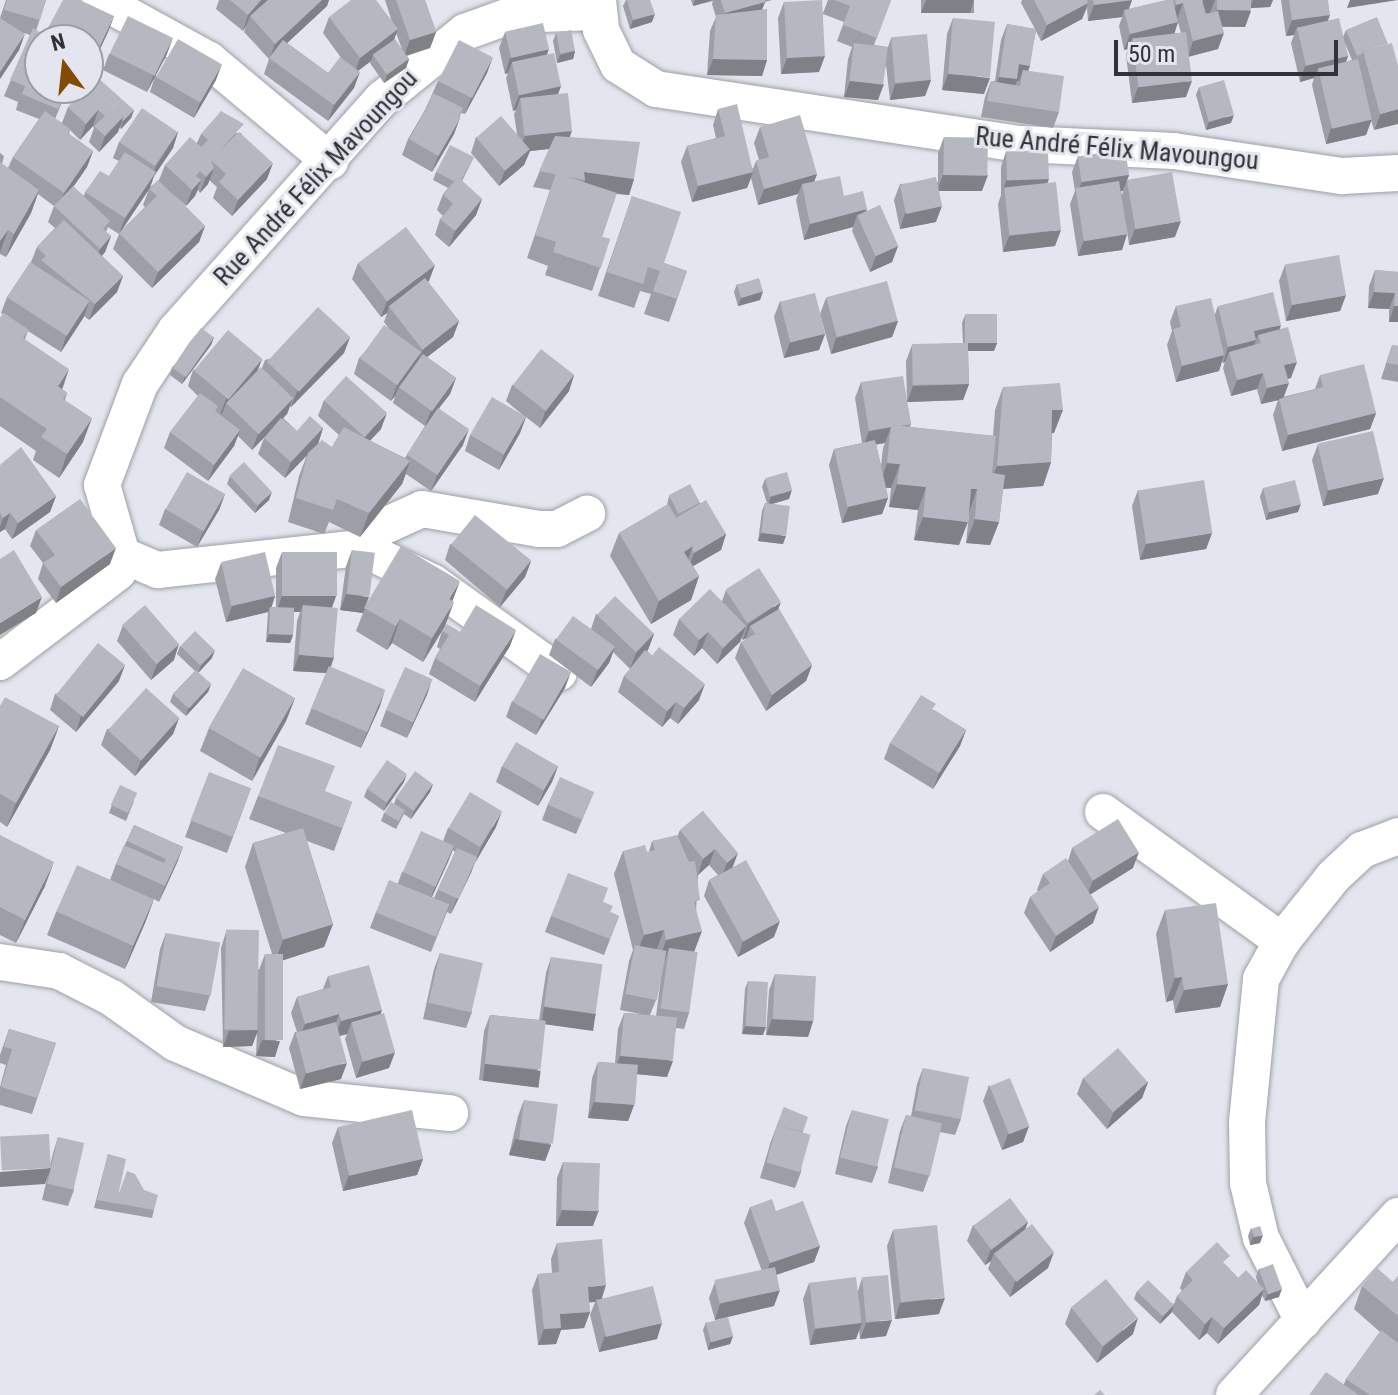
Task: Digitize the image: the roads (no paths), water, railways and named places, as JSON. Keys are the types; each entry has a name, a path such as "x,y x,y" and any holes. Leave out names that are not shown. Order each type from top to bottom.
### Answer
{"street":[{"path":"100,0 209,60 330,161"},
{"name":"Rue André Félix Mavoungou","path":"122,555 102,485 140,384 176,330 330,161 382,99 465,32 512,15 597,6 618,65 656,89 1021,144 1174,151 1342,176 1398,173"},
{"path":"361,548 380,528 422,509 539,529 557,529 587,514"},
{"path":"0,662 103,586 118,572 122,555 158,570 361,548 432,582 559,673"},
{"path":"1103,812 1282,941"},
{"path":"1303,1321 1261,1238 1248,1183 1254,1016 1261,979 1282,941 1362,850 1398,836"},
{"path":"0,962 59,971 112,998 175,1043 304,1098 450,1113"},
{"path":"1234,1395 1398,1216"}]}
